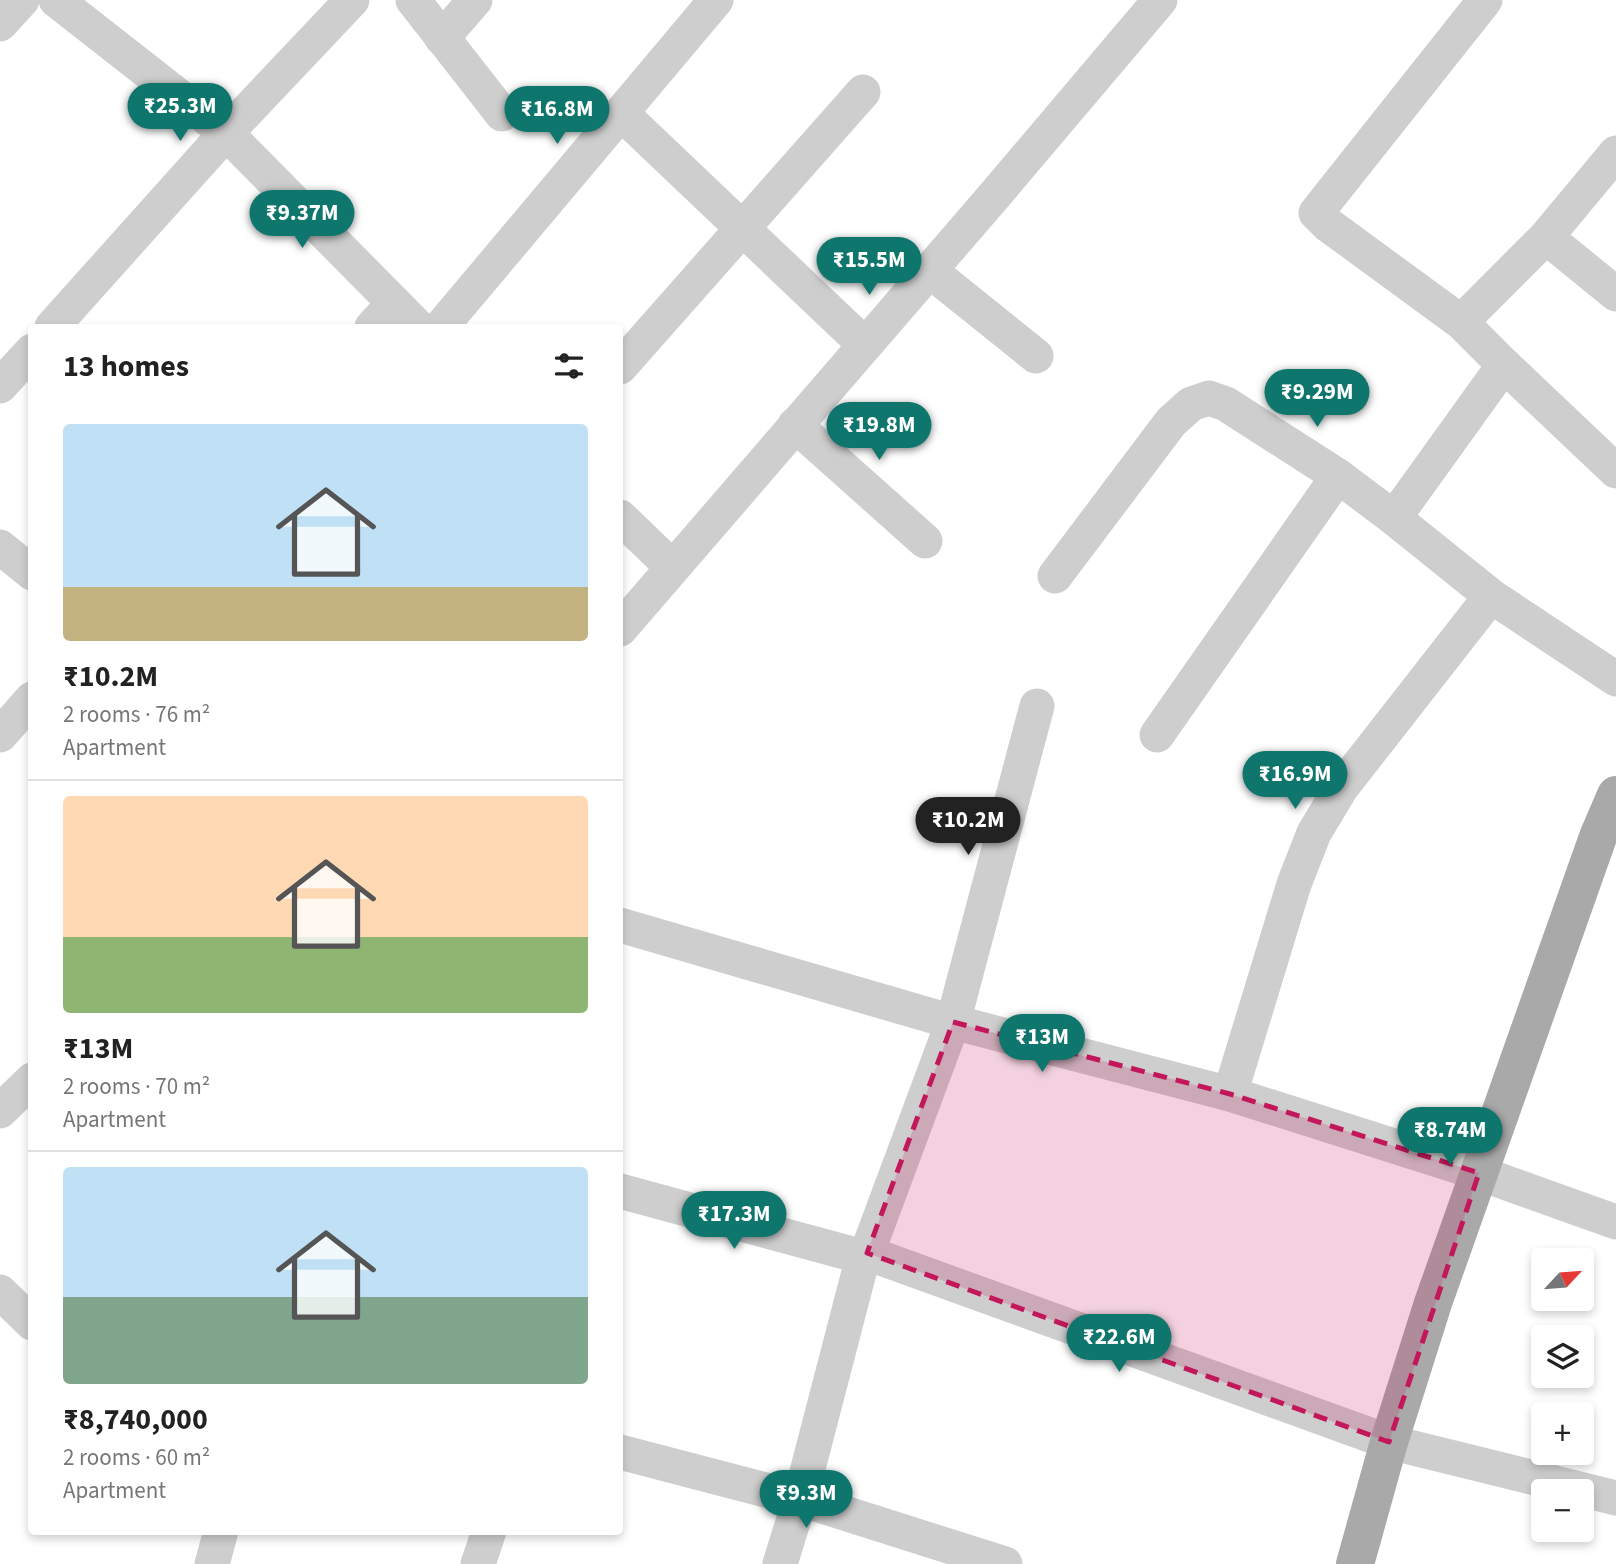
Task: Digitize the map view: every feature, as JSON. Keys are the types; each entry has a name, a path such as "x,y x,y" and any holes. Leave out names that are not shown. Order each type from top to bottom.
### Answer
{"main road":[{"path":"1354,1564 1433,1303 1479,1173 1607,840 1616,794"}],"street":[{"path":"0,24 22,0"},
{"path":"55,0 226,133 383,315 409,324"},
{"path":"55,324 226,133 352,0"},
{"path":"413,0 502,114"},
{"path":"442,38 475,0"},
{"path":"444,324 716,0"},
{"path":"623,625 1160,0"},
{"path":"1485,0 1316,213 1327,224 1461,322 1616,471"},
{"path":"623,364 863,92"},
{"path":"621,113 865,345"},
{"path":"1461,322 1546,237 1616,152"},
{"path":"1546,237 1616,294"},
{"path":"929,270 1036,356"},
{"path":"0,386 28,355"},
{"path":"1394,518 1504,365"},
{"path":"1055,576 1171,422 1191,404 1209,398 1226,404 1338,476 1491,596 1616,679"},
{"path":"795,425 925,541"},
{"path":"1157,735 1338,476"},
{"path":"623,520 672,567"},
{"path":"0,547 28,570"},
{"path":"1230,1094 1294,884 1314,834 1341,788 1491,596"},
{"path":"0,735 28,704"},
{"path":"780,1564 865,1255 953,1022 1037,706"},
{"path":"623,926 953,1022 1230,1094 1479,1173 1616,1222"},
{"path":"0,1111 28,1084"},
{"path":"623,1192 865,1255 1389,1442 1616,1498"},
{"path":"0,1292 28,1319"},
{"path":"623,1453 800,1499 1005,1564"},
{"path":"478,1564 488,1535"}],"highlighted area":[{"path":"953,1022 1230,1094 1479,1173 1389,1442 867,1253"}]}
